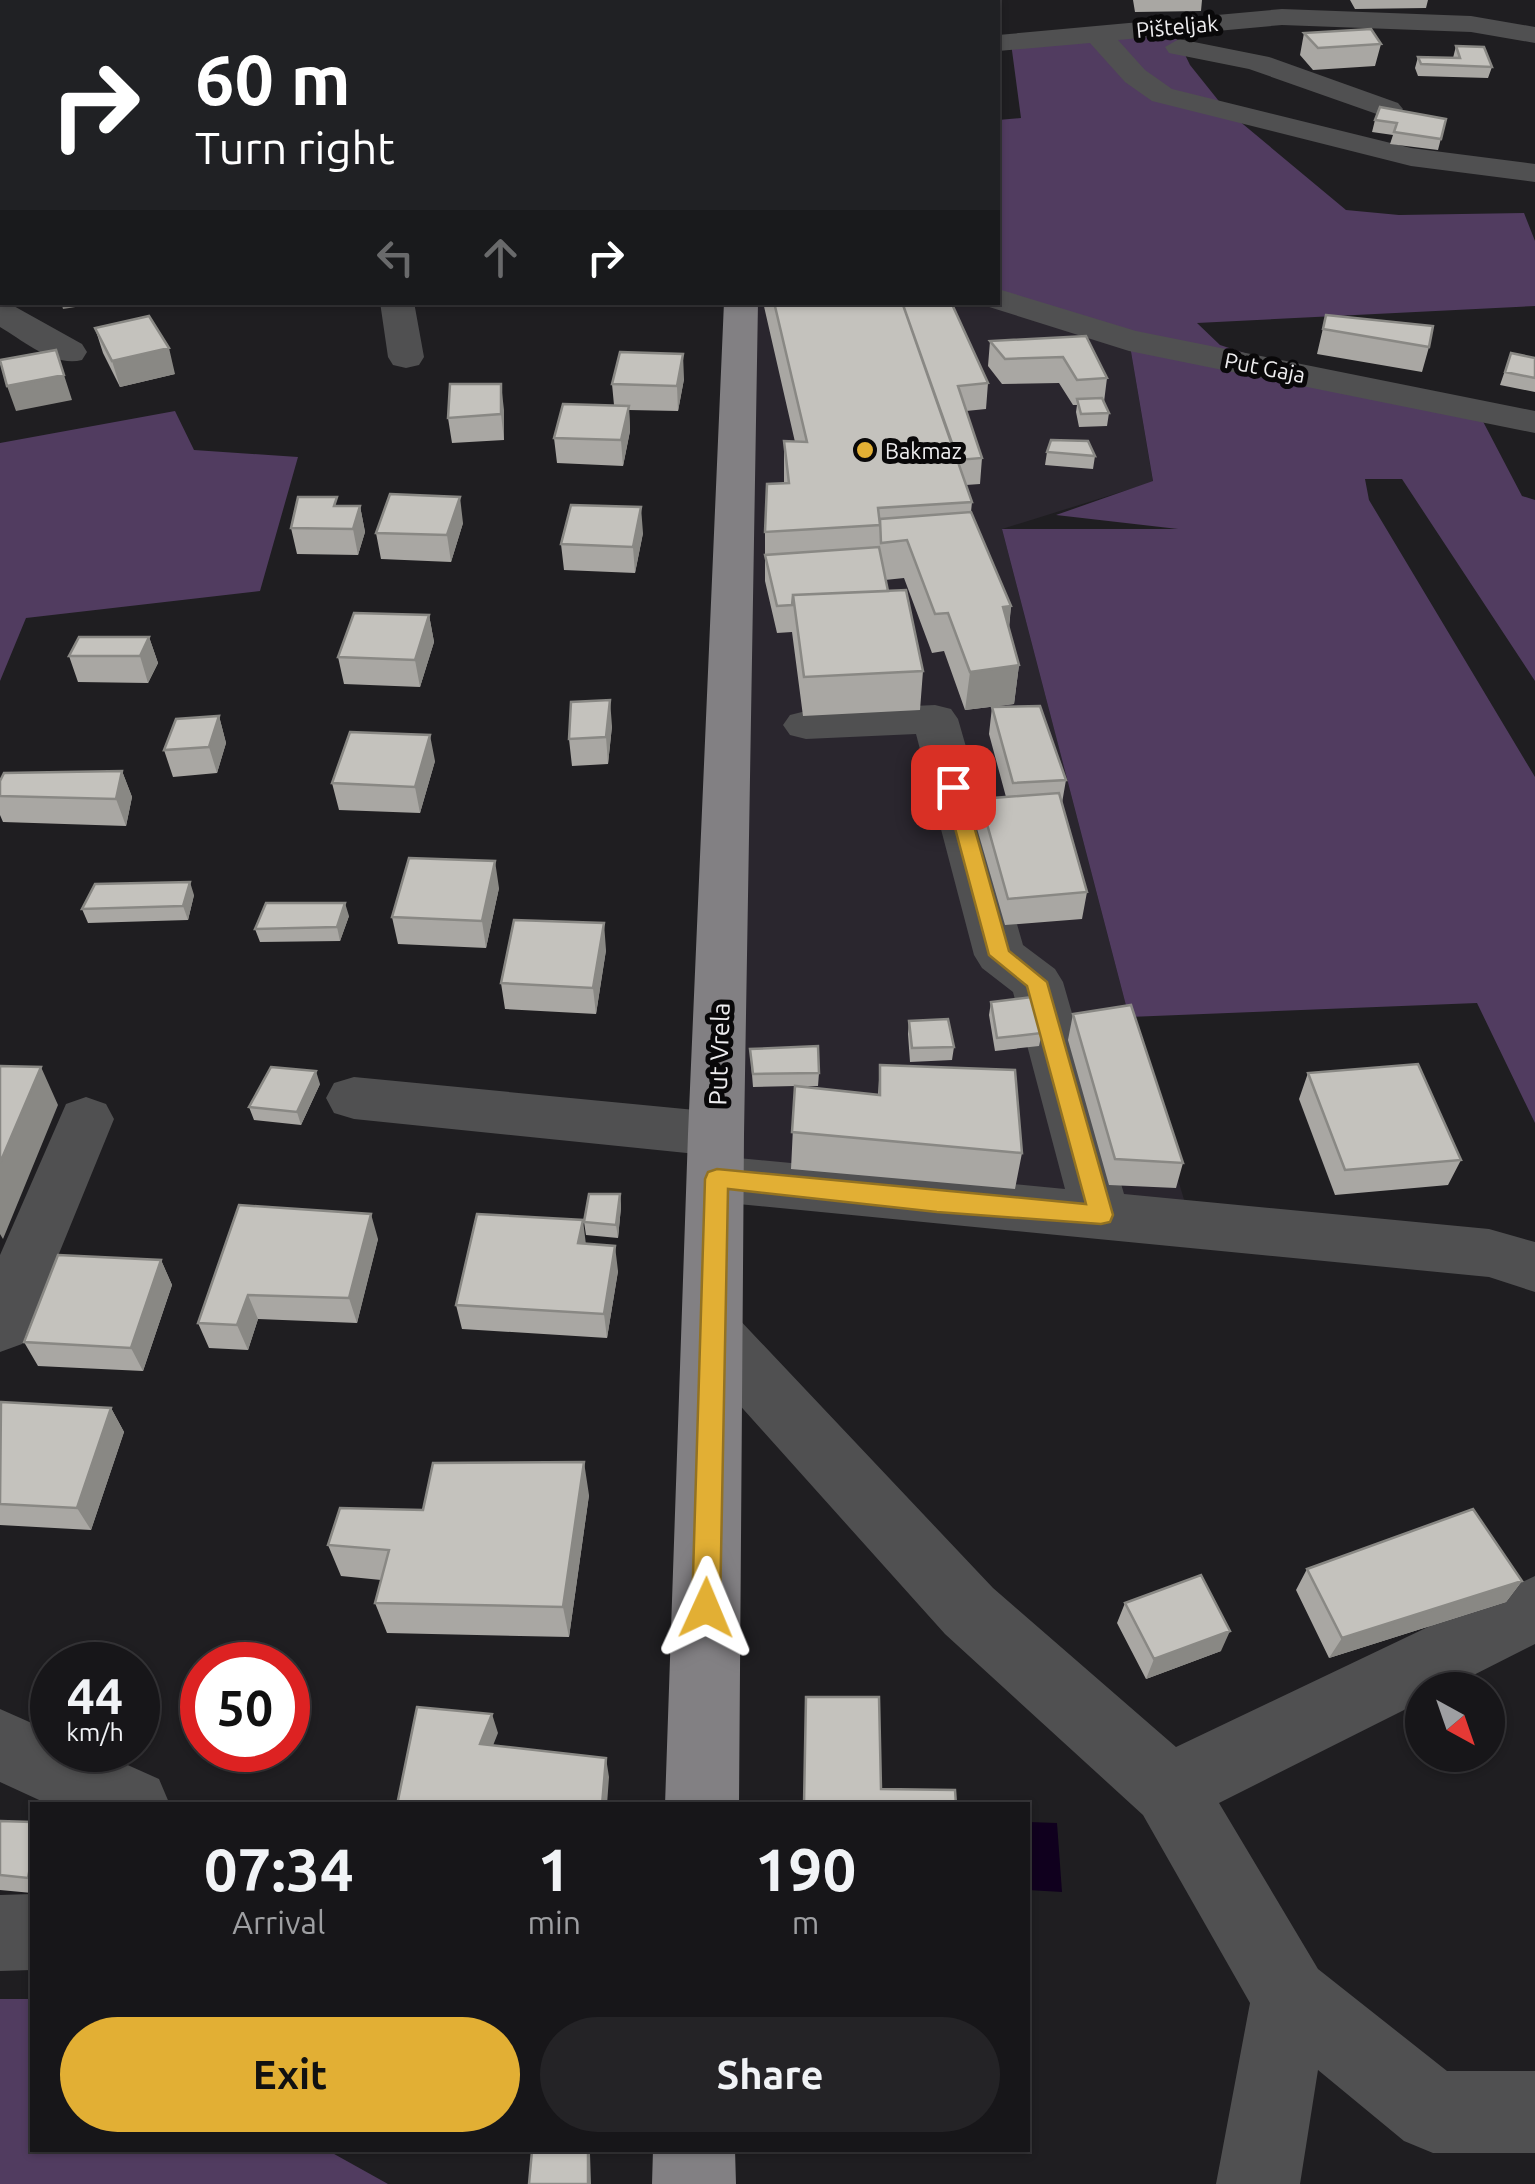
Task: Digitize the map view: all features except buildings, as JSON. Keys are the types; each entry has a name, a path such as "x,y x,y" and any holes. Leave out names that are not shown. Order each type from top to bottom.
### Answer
{"main road":[{"name":"Put Vrela","path":"702,1802 741,305"},
{"path":"694,2152 694,2184"}],"street":[{"name":"Pišteljak","path":"1000,43 1081,32 1282,17 1471,24 1535,35"},
{"path":"1362,17 1535,18"},
{"path":"1081,32 1241,54 1388,110"},
{"path":"1081,32 1162,96 1411,157 1535,174"},
{"name":"Put Gaja","path":"1000,300 1129,340 1535,422"},
{"path":"397,305 406,357"},
{"path":"0,312 69,352"},
{"path":"806,726 934,720 1000,955 1036,982 1101,1215"},
{"path":"354,1098 716,1156 956,1204 1488,1253 1535,1267"},
{"path":"0,1326 86,1119"},
{"path":"712,1333 969,1611 1169,1789 1290,1998 1433,2112 1535,2112"},
{"path":"1169,1789 1535,1609"},
{"path":"0,1745 125,1802"},
{"path":"0,1933 30,1932"},
{"path":"1258,2184 1290,1998"}],"shaded area":[{"path":"1171,26 1190,65 1226,110 1346,210 1399,215 1524,213 1535,241 1535,306 1197,323 1220,345 1324,379 1477,410 1522,496 1535,500 1535,681 1402,479 1365,479 1369,500 1535,777 1535,1123 1477,1003 1129,1017 1002,529 1178,529 1056,515 1153,481 1129,340 1000,300 1000,120 1021,118 1011,43"},
{"path":"1000,300 1129,340 1153,482 1002,529 1129,1017 1192,1226 717,1179 741,305 1000,305"},
{"path":"175,411 194,450 298,457 260,591 26,618 0,681 0,443"},
{"path":"1030,1822 1057,1823 1062,1892 1030,1890"},
{"path":"0,1999 30,1999 30,2152 331,2152 388,2184 0,2184"}],"place":[{"name":"Bakmaz","path":"865,450"}],"route":[{"path":"706,1608 717,1179 864,1196 1101,1215 1036,982 1000,955 953,787"}]}
